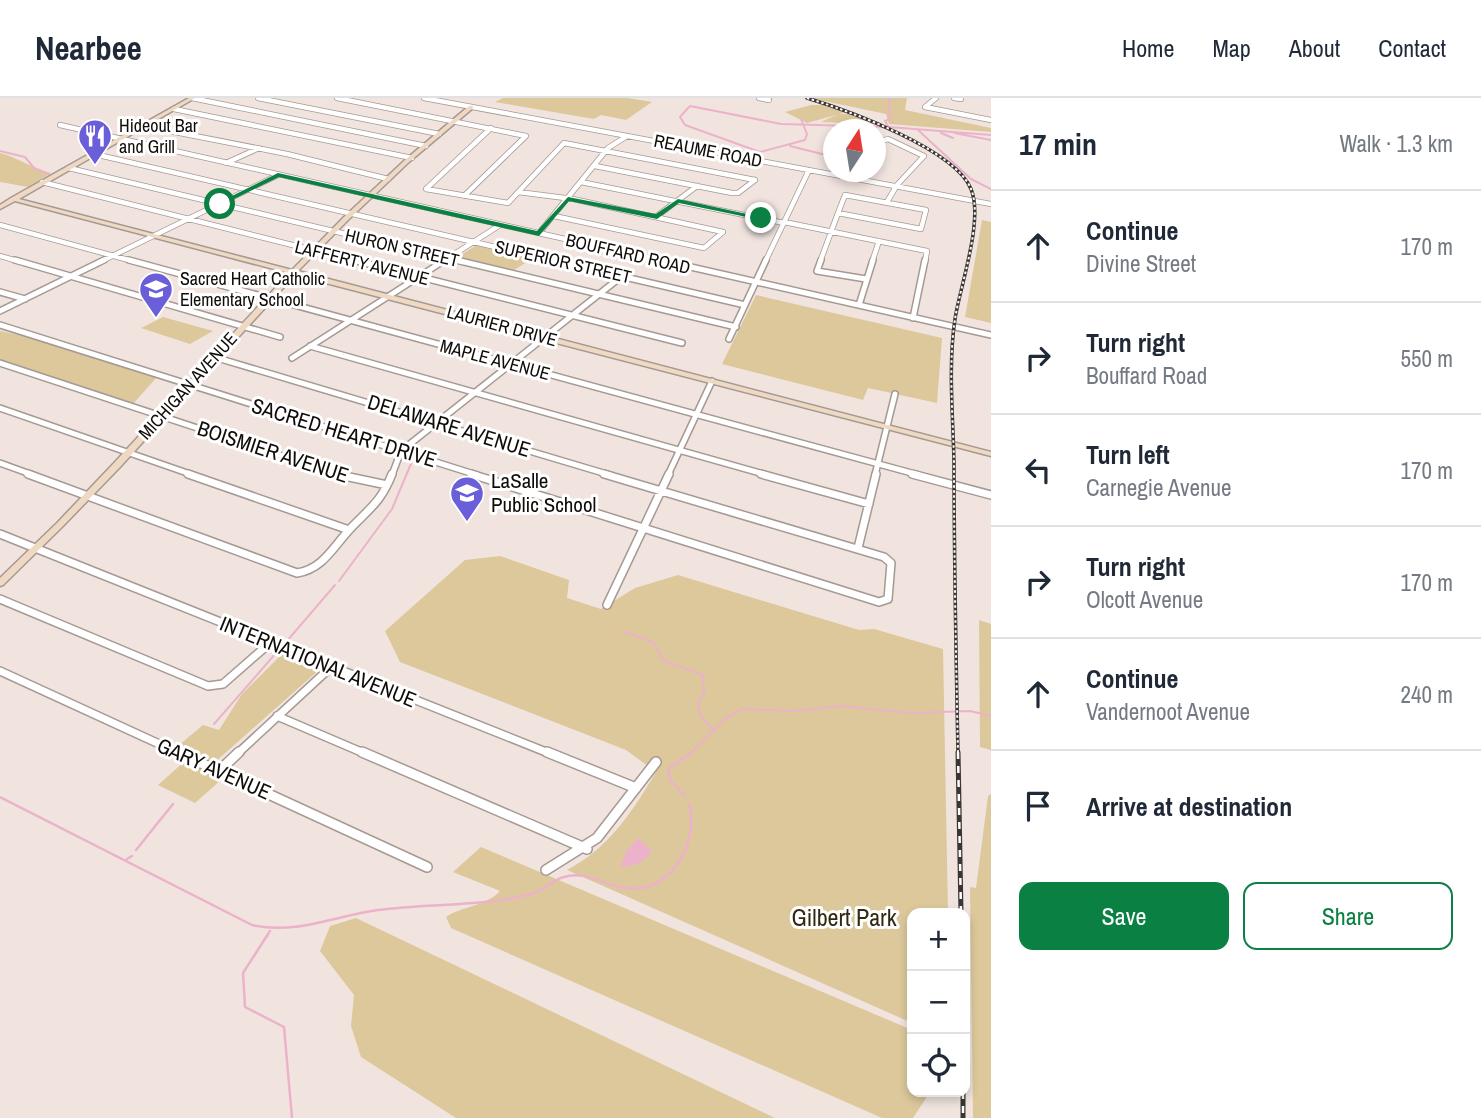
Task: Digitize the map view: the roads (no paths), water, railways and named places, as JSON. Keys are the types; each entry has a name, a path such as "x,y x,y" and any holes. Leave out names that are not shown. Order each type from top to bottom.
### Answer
{"street":[{"path":"0,207 192,98 426,146"},
{"path":"258,98 439,134"},
{"path":"337,98 526,136 464,196"},
{"path":"359,102 368,98"},
{"name":"REAUME ROAD","path":"424,98 823,172"},
{"path":"759,98 769,100"},
{"path":"936,98 925,107 991,120"},
{"path":"954,98 961,99"},
{"name":"MICHIGAN AVENUE","path":"0,583 88,495 331,230 471,107"},
{"path":"174,109 412,158"},
{"path":"313,123 335,113"},
{"name":"BOUFFARD ROAD","path":"60,125 991,335"},
{"path":"144,126 259,148 388,179"},
{"path":"491,128 426,189 504,204 565,143 755,180 738,193 595,166"},
{"path":"539,233 607,150 628,136"},
{"path":"886,139 924,156 887,202"},
{"path":"225,163 259,148"},
{"name":"SUPERIOR STREET","path":"94,154 745,305"},
{"name":"HURON STREET","path":"69,167 736,327"},
{"path":"729,340 809,170"},
{"path":"0,311 278,175"},
{"path":"581,182 928,251 913,318"},
{"name":"REAUME ROAD","path":"876,182 991,204"},
{"name":"LAFFERTY AVENUE","path":"42,183 682,344"},
{"path":"657,216 697,186"},
{"path":"518,192 568,199 723,231 704,248 554,216"},
{"path":"838,214 921,229 926,210 845,195 838,214 832,232 817,271 866,279"},
{"name":"LAURIER DRIVE","path":"13,199 991,454"},
{"name":"MAPLE AVENUE","path":"0,225 991,495"},
{"path":"292,358 500,225"},
{"path":"859,305 879,241"},
{"path":"0,257 279,337"},
{"path":"0,463 297,573 309,571 334,550 349,530 375,507 401,451 622,276"},
{"path":"0,292 24,299"},
{"name":"SACRED HEART DRIVE","path":"0,325 879,602 888,599 891,563 884,557"},
{"path":"310,346 869,504"},
{"name":"DELAWARE AVENUE","path":"214,357 884,557"},
{"name":"BOISMIER AVENUE","path":"0,362 345,477 387,485"},
{"path":"607,605 677,450 712,381"},
{"path":"858,548 890,427 895,394"},
{"path":"0,408 349,530"},
{"name":"INTERNATIONAL AVENUE","path":"0,534 636,788"},
{"path":"0,599 212,687 223,684 270,643"},
{"path":"219,771 331,667"},
{"name":"GARY AVENUE","path":"0,671 426,867"},
{"path":"277,716 587,849"},
{"path":"546,870 587,849 600,837 656,762"}],"waterway":[{"path":"888,126 885,121 890,119 889,98"},
{"path":"690,106 781,124 803,125"},
{"path":"689,107 680,117 685,125 760,152 805,140 807,134 803,125"},
{"path":"801,119 803,125"},
{"path":"803,125 889,127 991,135"},
{"path":"918,130 971,179 991,189"},
{"path":"941,133 953,138"},
{"path":"954,133 991,140"},
{"path":"790,146 823,154"},
{"path":"0,151 25,157 34,168 49,174"},
{"path":"339,581 392,509 413,459"},
{"path":"287,641 335,585"},
{"path":"624,631 654,643 664,661 703,675 704,693 698,702 701,717 713,730"},
{"path":"214,724 276,653"},
{"path":"692,752 726,718 743,709 792,711 842,706 910,713 970,711 991,716"},
{"path":"685,796 670,780 668,769 692,752"},
{"path":"0,797 252,925 284,928 378,910 512,898 531,894 560,878 575,875 628,888 652,885 672,871 685,851 691,827 689,804"},
{"path":"136,850 173,804"},
{"path":"127,859 132,856"},
{"path":"270,931 243,973 245,1007 284,1027 292,1118"}],"railway":[{"path":"807,98 872,122 923,146 961,174 971,189 974,202 973,235 955,319 952,354 958,754"},
{"path":"958,752 961,908"},
{"path":"963,1097 963,1118"}],"place":[{"name":"Hideout Bar and Grill","path":"95,166"},
{"name":"Sacred Heart Catholic Elementary School","path":"156,319"},
{"name":"LaSalle Public School","path":"467,523"}],"park label":[{"name":"Gilbert Park","path":"844,918"}]}
